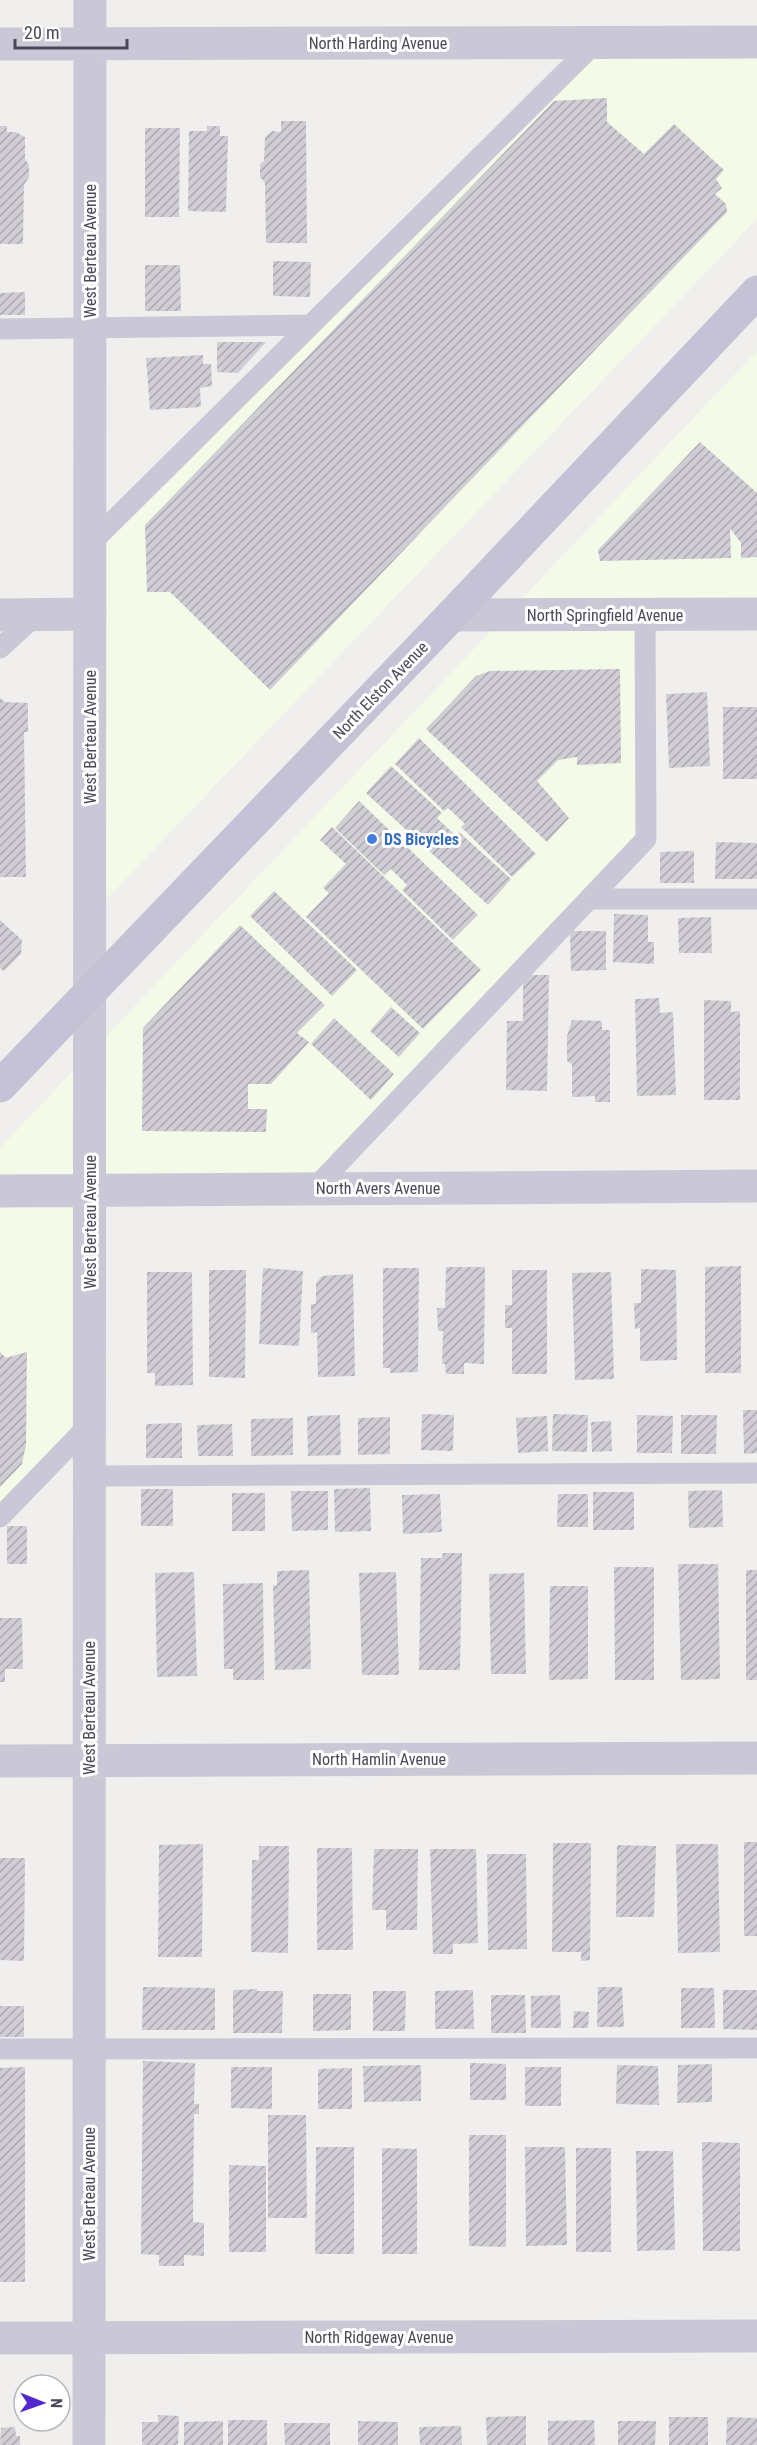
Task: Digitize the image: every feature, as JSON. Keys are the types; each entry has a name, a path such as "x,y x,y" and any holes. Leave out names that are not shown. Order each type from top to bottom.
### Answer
{"main road":[{"name":"North Elston Avenue","path":"0,1086 452,615 757,292"}],"street":[{"name":"West Berteau Avenue","path":"89,2445 90,0"},
{"name":"North Harding Avenue","path":"0,44 757,42"},
{"path":"0,615 90,614"},
{"name":"North Springfield Avenue","path":"452,615 757,614"},
{"name":"North Avers Avenue","path":"0,1191 757,1186"},
{"name":"North Hamlin Avenue","path":"0,1761 757,1758"},
{"name":"North Ridgeway Avenue","path":"0,2338 757,2336"}],"lane":[{"path":"90,544 596,42"},
{"path":"0,329 311,326"},
{"path":"0,648 36,615"},
{"path":"315,1188 646,839 645,615"},
{"path":"589,899 757,899"},
{"path":"0,1517 89,1425"},
{"path":"89,1476 757,1473"},
{"path":"0,2049 757,2048"}],"shaded area":[{"path":"597,50 757,50 757,219 95,911 96,551"},
{"path":"757,351 757,609 641,609 639,837 315,1183 86,1184 82,1424 0,1509 0,1148"}],"building":[{"path":"607,98 607,122 644,154 674,124 724,170 716,179 722,188 715,194 726,204 727,212 270,690 170,592 147,592 145,525 554,101"},
{"path":"281,121 306,121 307,243 266,243 265,183 260,177 260,164 264,161 265,137 272,131 281,132"},
{"path":"0,126 7,126 7,132 16,132 25,137 25,159 29,165 29,177 24,185 23,244 0,244"},
{"path":"207,126 220,126 220,136 228,136 226,212 188,211 189,131 207,131"},
{"path":"145,128 180,128 179,217 145,217"},
{"path":"273,261 311,262 310,297 273,296"},
{"path":"145,265 180,265 181,311 145,311"},
{"path":"25,292 25,315 0,315 0,293"},
{"path":"217,342 266,342 238,373 217,372"},
{"path":"203,355 203,364 211,364 212,386 200,388 201,407 150,410 146,358"},
{"path":"700,442 757,493 757,557 741,558 741,543 730,528 731,558 600,561 598,550"},
{"path":"620,669 621,763 577,765 577,757 558,760 537,781 569,818 547,842 426,729 476,676 490,671"},
{"path":"707,692 710,766 669,768 666,694"},
{"path":"0,698 5,702 28,703 28,732 24,732 26,877 0,877"},
{"path":"723,707 757,707 757,779 723,779"},
{"path":"419,738 536,854 512,877 461,827 465,824 448,808 444,811 395,764"},
{"path":"391,766 442,813 437,818 456,836 459,832 511,879 488,905 366,793"},
{"path":"359,801 478,915 453,940 402,890 407,885 391,869 384,875 335,828"},
{"path":"332,827 481,970 423,1029 306,917 329,893 323,888 346,864 320,840"},
{"path":"716,842 757,843 757,879 715,879"},
{"path":"694,851 694,883 660,883 660,852"},
{"path":"274,891 357,970 332,996 250,916"},
{"path":"614,914 648,915 648,942 654,942 654,964 613,962"},
{"path":"711,917 712,953 679,953 678,918"},
{"path":"0,920 22,940 21,954 4,971 0,968"},
{"path":"240,925 325,1005 297,1033 309,1042 271,1084 248,1084 248,1109 267,1109 266,1132 142,1131 143,1028"},
{"path":"570,931 606,931 606,970 571,971"},
{"path":"523,975 549,975 547,1091 506,1090 507,1021 523,1021"},
{"path":"659,998 660,1013 673,1012 676,1095 637,1096 635,999"},
{"path":"704,1000 731,1001 731,1012 740,1011 740,1100 704,1100"},
{"path":"391,1007 420,1033 399,1057 370,1031"},
{"path":"334,1018 394,1074 371,1100 311,1044"},
{"path":"572,1020 602,1021 602,1030 610,1030 610,1102 595,1102 595,1096 572,1097 572,1064 567,1061 567,1036"},
{"path":"741,1266 741,1373 705,1373 705,1267"},
{"path":"446,1267 485,1267 484,1364 464,1363 464,1374 446,1374 445,1364 442,1364 443,1331 438,1331 437,1308 445,1308"},
{"path":"263,1268 303,1271 299,1346 259,1344"},
{"path":"383,1268 419,1268 418,1372 390,1373 390,1368 383,1368"},
{"path":"641,1269 676,1270 677,1360 640,1361 640,1328 635,1329 634,1303 641,1303"},
{"path":"209,1270 246,1270 245,1378 209,1377"},
{"path":"512,1270 547,1270 547,1374 512,1374 512,1328 505,1328 505,1305 512,1305"},
{"path":"147,1272 192,1272 193,1385 155,1386 155,1373 147,1373"},
{"path":"611,1272 614,1379 575,1380 572,1273"},
{"path":"353,1274 355,1376 318,1377 317,1332 311,1333 311,1304 316,1304 316,1283 322,1276"},
{"path":"0,1352 6,1358 27,1352 26,1444 22,1464 0,1487"},
{"path":"743,1410 757,1410 757,1453 744,1454"},
{"path":"422,1414 454,1415 453,1451 421,1450"},
{"path":"553,1414 588,1415 587,1452 552,1451"},
{"path":"340,1415 341,1455 308,1456 307,1416"},
{"path":"637,1415 673,1416 672,1453 637,1453"},
{"path":"681,1415 717,1415 716,1454 681,1454"},
{"path":"547,1416 548,1451 518,1453 516,1418"},
{"path":"390,1417 390,1454 358,1455 358,1418"},
{"path":"293,1418 293,1455 251,1456 251,1419"},
{"path":"611,1421 612,1451 592,1452 591,1422"},
{"path":"182,1423 182,1458 146,1458 146,1424"},
{"path":"232,1424 233,1456 198,1456 197,1425"},
{"path":"370,1488 371,1531 335,1532 334,1489"},
{"path":"141,1489 173,1489 173,1526 141,1526"},
{"path":"722,1490 723,1527 689,1528 688,1491"},
{"path":"291,1491 328,1491 328,1530 292,1531"},
{"path":"593,1492 634,1492 634,1530 593,1530"},
{"path":"232,1493 265,1493 265,1531 232,1531"},
{"path":"440,1494 442,1532 403,1534 402,1495"},
{"path":"558,1494 588,1494 588,1527 557,1527"},
{"path":"7,1526 27,1526 27,1564 7,1564"},
{"path":"443,1553 462,1553 460,1670 419,1670 421,1558 442,1558"},
{"path":"678,1564 718,1564 720,1679 681,1680"},
{"path":"614,1567 654,1567 654,1680 615,1680"},
{"path":"309,1570 311,1669 275,1670 273,1585 277,1586 277,1571"},
{"path":"746,1570 757,1570 757,1680 746,1680"},
{"path":"194,1572 197,1676 157,1677 155,1573"},
{"path":"396,1572 399,1675 362,1675 359,1573"},
{"path":"524,1573 526,1674 491,1674 489,1574"},
{"path":"263,1583 264,1680 233,1680 233,1669 224,1669 223,1584"},
{"path":"550,1586 588,1586 588,1679 549,1680"},
{"path":"0,1618 22,1618 23,1669 5,1669 5,1682 0,1682"},
{"path":"744,1842 757,1842 757,1936 744,1936"},
{"path":"553,1843 591,1843 590,1960 581,1961 581,1952 552,1952"},
{"path":"203,1844 202,1957 158,1957 159,1845"},
{"path":"676,1844 718,1844 720,1952 678,1953"},
{"path":"617,1845 656,1846 654,1917 616,1917"},
{"path":"259,1846 289,1846 288,1953 251,1952 252,1860 259,1860"},
{"path":"317,1848 352,1848 353,1950 317,1950"},
{"path":"374,1849 418,1849 417,1930 386,1930 386,1910 372,1910"},
{"path":"430,1849 476,1849 478,1943 453,1944 453,1954 433,1954"},
{"path":"487,1854 526,1854 527,1949 488,1950"},
{"path":"0,1858 25,1858 24,1961 0,1960"},
{"path":"143,1987 215,1988 215,2030 142,2030"},
{"path":"598,1987 622,1987 624,2027 597,2027"},
{"path":"681,1988 714,1988 715,2028 681,2028"},
{"path":"258,1989 257,1991 283,1991 282,2033 233,2033 233,1990"},
{"path":"473,1990 474,2029 435,2029 435,1991"},
{"path":"723,1990 757,1990 757,2030 723,2029"},
{"path":"373,1991 406,1991 405,2031 373,2031"},
{"path":"313,1994 351,1994 351,2030 313,2031"},
{"path":"491,1995 525,1995 526,2033 491,2033"},
{"path":"560,1995 561,2028 531,2028 531,1996"},
{"path":"0,2006 24,2006 24,2037 0,2037"},
{"path":"574,2011 589,2012 588,2028 573,2028"},
{"path":"143,2061 195,2063 194,2104 199,2104 199,2114 194,2114 193,2222 204,2223 204,2256 184,2255 184,2266 159,2266 159,2255 141,2254"},
{"path":"470,2063 506,2064 506,2100 470,2100"},
{"path":"712,2064 712,2102 677,2103 678,2065"},
{"path":"421,2065 421,2101 364,2102 363,2066"},
{"path":"617,2065 658,2066 659,2105 616,2104"},
{"path":"25,2067 25,2282 0,2282 0,2068"},
{"path":"231,2067 272,2067 272,2109 231,2108"},
{"path":"525,2067 561,2067 561,2106 525,2106"},
{"path":"352,2068 352,2109 318,2109 318,2069"},
{"path":"268,2115 306,2115 307,2218 268,2218"},
{"path":"469,2135 506,2135 506,2247 469,2246"},
{"path":"702,2142 740,2143 740,2251 703,2251"},
{"path":"316,2147 354,2147 354,2254 315,2254"},
{"path":"525,2147 565,2147 567,2245 526,2246"},
{"path":"382,2148 417,2149 417,2254 382,2254"},
{"path":"576,2148 611,2148 611,2252 576,2252"},
{"path":"636,2151 673,2151 675,2250 637,2251"},
{"path":"229,2165 266,2166 266,2252 229,2252"},
{"path":"158,2415 179,2416 178,2445 142,2445 142,2422 158,2422"},
{"path":"526,2416 526,2445 487,2445 486,2417"},
{"path":"669,2417 708,2417 708,2445 669,2445"},
{"path":"727,2417 757,2418 757,2445 726,2445"},
{"path":"228,2420 267,2420 267,2445 228,2445"},
{"path":"594,2420 595,2445 548,2445 548,2421"},
{"path":"223,2421 223,2445 184,2445 184,2422"},
{"path":"358,2421 398,2422 398,2445 358,2445"},
{"path":"618,2421 656,2421 655,2445 618,2445"},
{"path":"284,2423 330,2423 330,2445 285,2445"},
{"path":"461,2426 462,2445 420,2445 419,2427"},
{"path":"12,2427 12,2433 20,2436 20,2445 0,2445 1,2428"}],"place":[{"name":"DS Bicycles","path":"372,839"}]}
